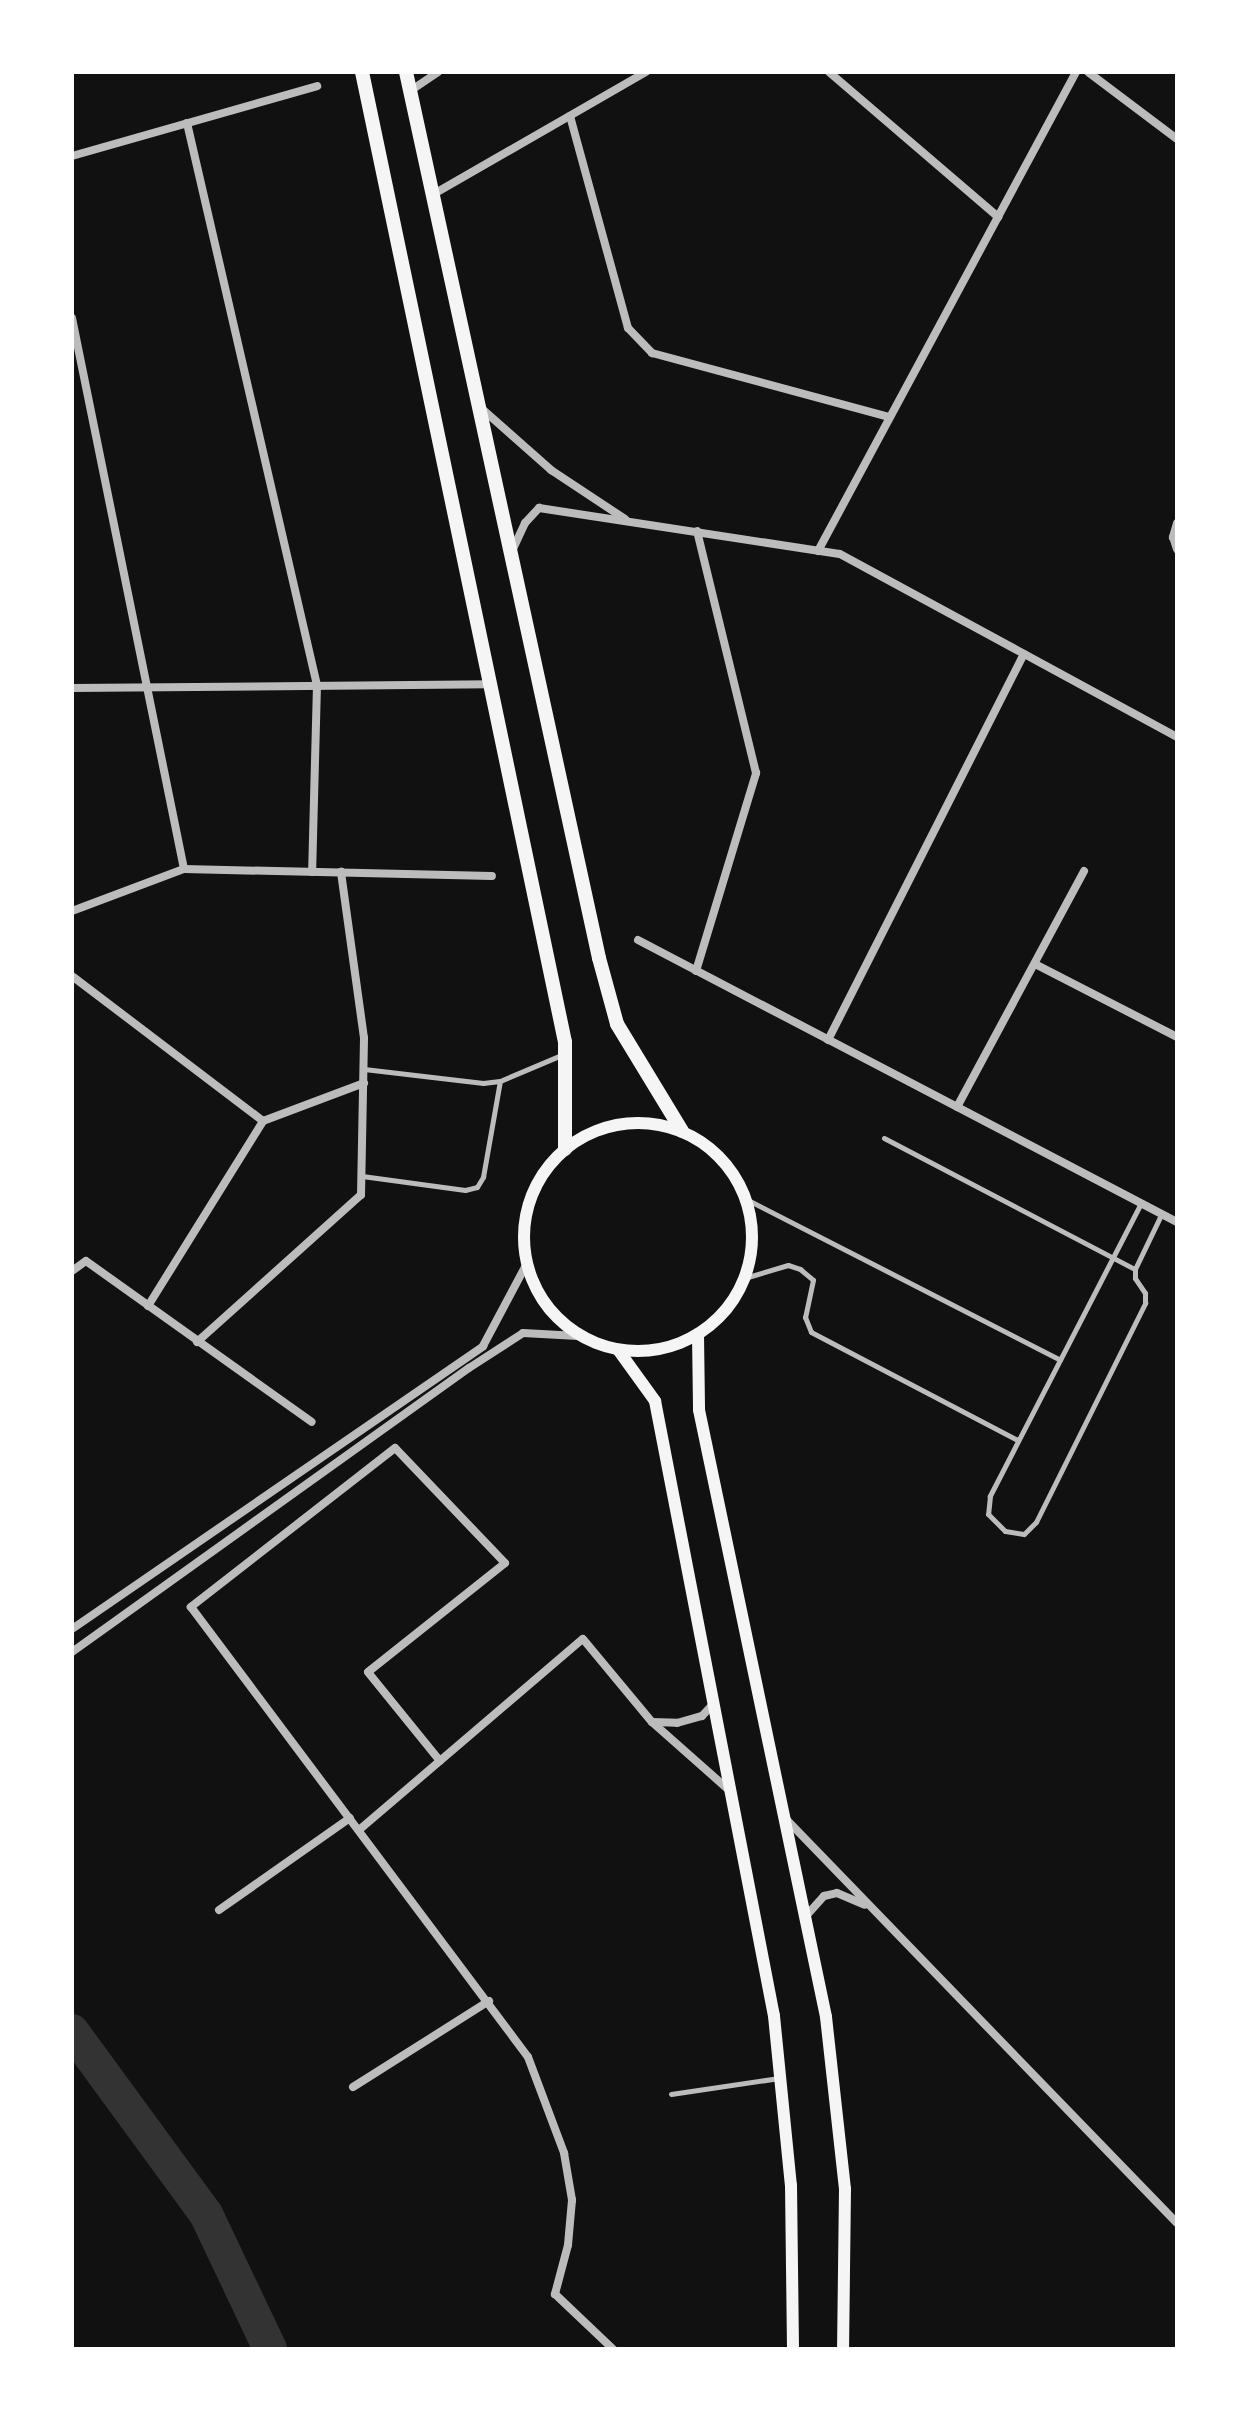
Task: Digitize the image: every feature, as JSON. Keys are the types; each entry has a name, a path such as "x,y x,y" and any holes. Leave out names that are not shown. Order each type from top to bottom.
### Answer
{"main road":[{"path":"362,72 565,1053 565,1149"},
{"path":"406,72 476,404 617,1024 682,1131"},
{"path":"642,1123 682,1131 716,1153 739,1183 751,1216 752,1250 733,1302 698,1335 658,1351 619,1351 578,1336 545,1306 526,1265 523,1232 529,1201 544,1172 565,1149 603,1128 642,1123"},
{"path":"698,1335 699,1410 826,2017 845,2189 843,2349"},
{"path":"619,1351 655,1401 774,2016 791,2185 793,2349"}],"street":[{"path":"410,91 438,72"},
{"path":"432,196 646,72"},
{"path":"829,72 998,217"},
{"path":"818,551 1076,72"},
{"path":"1088,72 1177,139"},
{"path":"72,156 317,86"},
{"path":"570,116 628,328 652,353 890,417"},
{"path":"187,123 317,685 312,872"},
{"path":"72,318 184,869"},
{"path":"476,404 551,470 626,519"},
{"path":"510,556 525,523 539,508 840,554 1177,737"},
{"path":"1177,523 1173,537 1177,549"},
{"path":"696,971 756,773 697,531"},
{"path":"828,1040 1024,654"},
{"path":"72,688 490,684"},
{"path":"72,911 77,906 184,869 492,876"},
{"path":"957,1107 1084,871"},
{"path":"197,1342 361,1195 364,1038 341,872"},
{"path":"638,940 1177,1222"},
{"path":"1035,964 1177,1037"},
{"path":"72,976 263,1121"},
{"path":"148,1306 263,1121 364,1083"},
{"path":"72,1271 86,1261 312,1422"},
{"path":"72,1629 483,1346 526,1265"},
{"path":"72,1652 469,1368 523,1333 578,1336"},
{"path":"440,1761 368,1672 505,1563 395,1448 191,1607 528,2057 564,2153 572,2200 568,2245 555,2294 613,2349"},
{"path":"359,1830 583,1639 652,1722 730,1792"},
{"path":"652,1722 677,1723 702,1716 715,1701"},
{"path":"219,1910 350,1818"},
{"path":"785,1818 1177,2223"},
{"path":"806,1916 824,1896 837,1893 871,1907"},
{"path":"353,2087 489,2001"}],"lane":[{"path":"364,1069 483,1083 500,1081 565,1053"},
{"path":"362,1176 465,1190 477,1187 483,1177 500,1081"},
{"path":"884,1138 1135,1269"},
{"path":"744,1198 1060,1360"},
{"path":"1141,1203 990,1496 988,1514 996,1525 1013,1535 1024,1534 1036,1522 1145,1303 1145,1293 1135,1278 1135,1269 1161,1214"},
{"path":"741,1279 788,1265 800,1269 813,1280 805,1317 811,1332 1018,1440"},
{"path":"671,2094 780,2078"}],"waterway":[{"path":"72,2031 206,2214 270,2349"}]}
